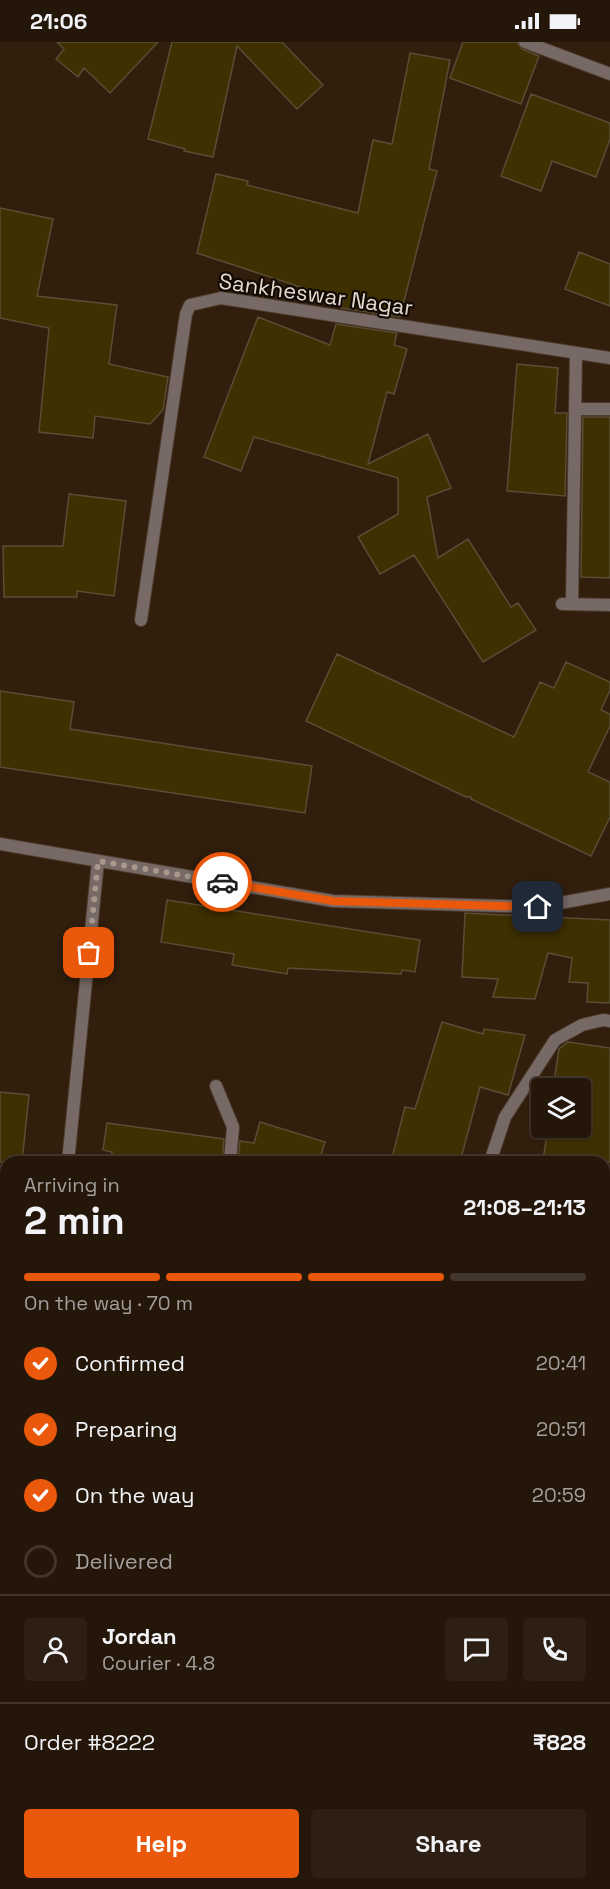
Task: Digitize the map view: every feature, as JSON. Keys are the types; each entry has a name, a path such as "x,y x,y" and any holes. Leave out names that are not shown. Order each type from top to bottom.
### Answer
{"street":[{"path":"525,42 538,44 610,74"},
{"name":"Sankheswar Nagar","path":"141,620 186,314 190,305 221,298 610,358"},
{"path":"576,353 567,604 610,605"},
{"path":"575,409 610,410"},
{"path":"0,844 333,901 538,907 610,894"},
{"path":"69,1156 98,861"},
{"path":"492,1156 505,1117 555,1040 582,1025 603,1020 610,1021"},
{"path":"216,1086 232,1126 230,1156"}],"building":[{"path":"57,42 158,42 110,93 84,68 78,77 56,59 64,49"},
{"path":"172,42 282,42 323,85 297,109 237,46 213,157 184,151 185,149 148,139"},
{"path":"463,42 517,42 522,49 539,56 521,104 450,78"},
{"path":"410,53 450,60 429,169 437,171 400,317 341,308 343,301 197,253 216,174 248,181 247,185 358,213 373,140 392,144"},
{"path":"531,94 610,123 610,139 596,177 552,161 541,191 501,176"},
{"path":"0,208 53,219 37,296 117,305 109,364 168,377 163,410 150,424 95,416 93,438 39,432 49,328 0,318"},
{"path":"579,252 610,264 610,306 565,289"},
{"path":"258,317 330,345 336,324 397,333 394,345 407,349 394,394 387,392 368,464 428,434 451,488 427,497 438,558 468,539 511,607 518,603 536,630 483,662 414,555 380,574 358,537 398,514 398,478 254,437 241,471 204,457"},
{"path":"517,364 558,368 555,413 567,413 565,496 507,491"},
{"path":"583,417 610,417 610,578 581,577"},
{"path":"69,494 126,501 114,596 77,591 77,597 4,597 3,546 63,546"},
{"path":"337,654 514,737 540,682 554,688 566,662 610,682 610,690 601,710 610,714 610,726 588,772 610,782 610,817 591,856 471,797 466,797 306,721"},
{"path":"0,691 74,702 70,729 312,766 305,813 0,767"},
{"path":"167,900 420,940 415,972 402,970 401,974 288,968 287,974 232,965 234,954 161,942"},
{"path":"465,913 610,920 610,1003 587,1002 588,983 569,982 572,958 548,953 535,999 493,997 498,979 462,977"},
{"path":"442,1022 483,1034 484,1029 525,1035 508,1095 480,1087 462,1156 393,1156 405,1107 415,1109"},
{"path":"568,1042 610,1048 610,1156 544,1156 546,1138 591,1138 591,1078 555,1078 559,1049"},
{"path":"0,1092 29,1095 23,1156 0,1156"},
{"path":"260,1122 325,1142 321,1156 239,1156 240,1141 254,1143"},
{"path":"107,1123 224,1139 223,1156 112,1156 112,1152 103,1150"}],"way so far":[{"path":"89,953 98,861 222,882"}],"route":[{"path":"222,882 333,901 538,907"}]}
